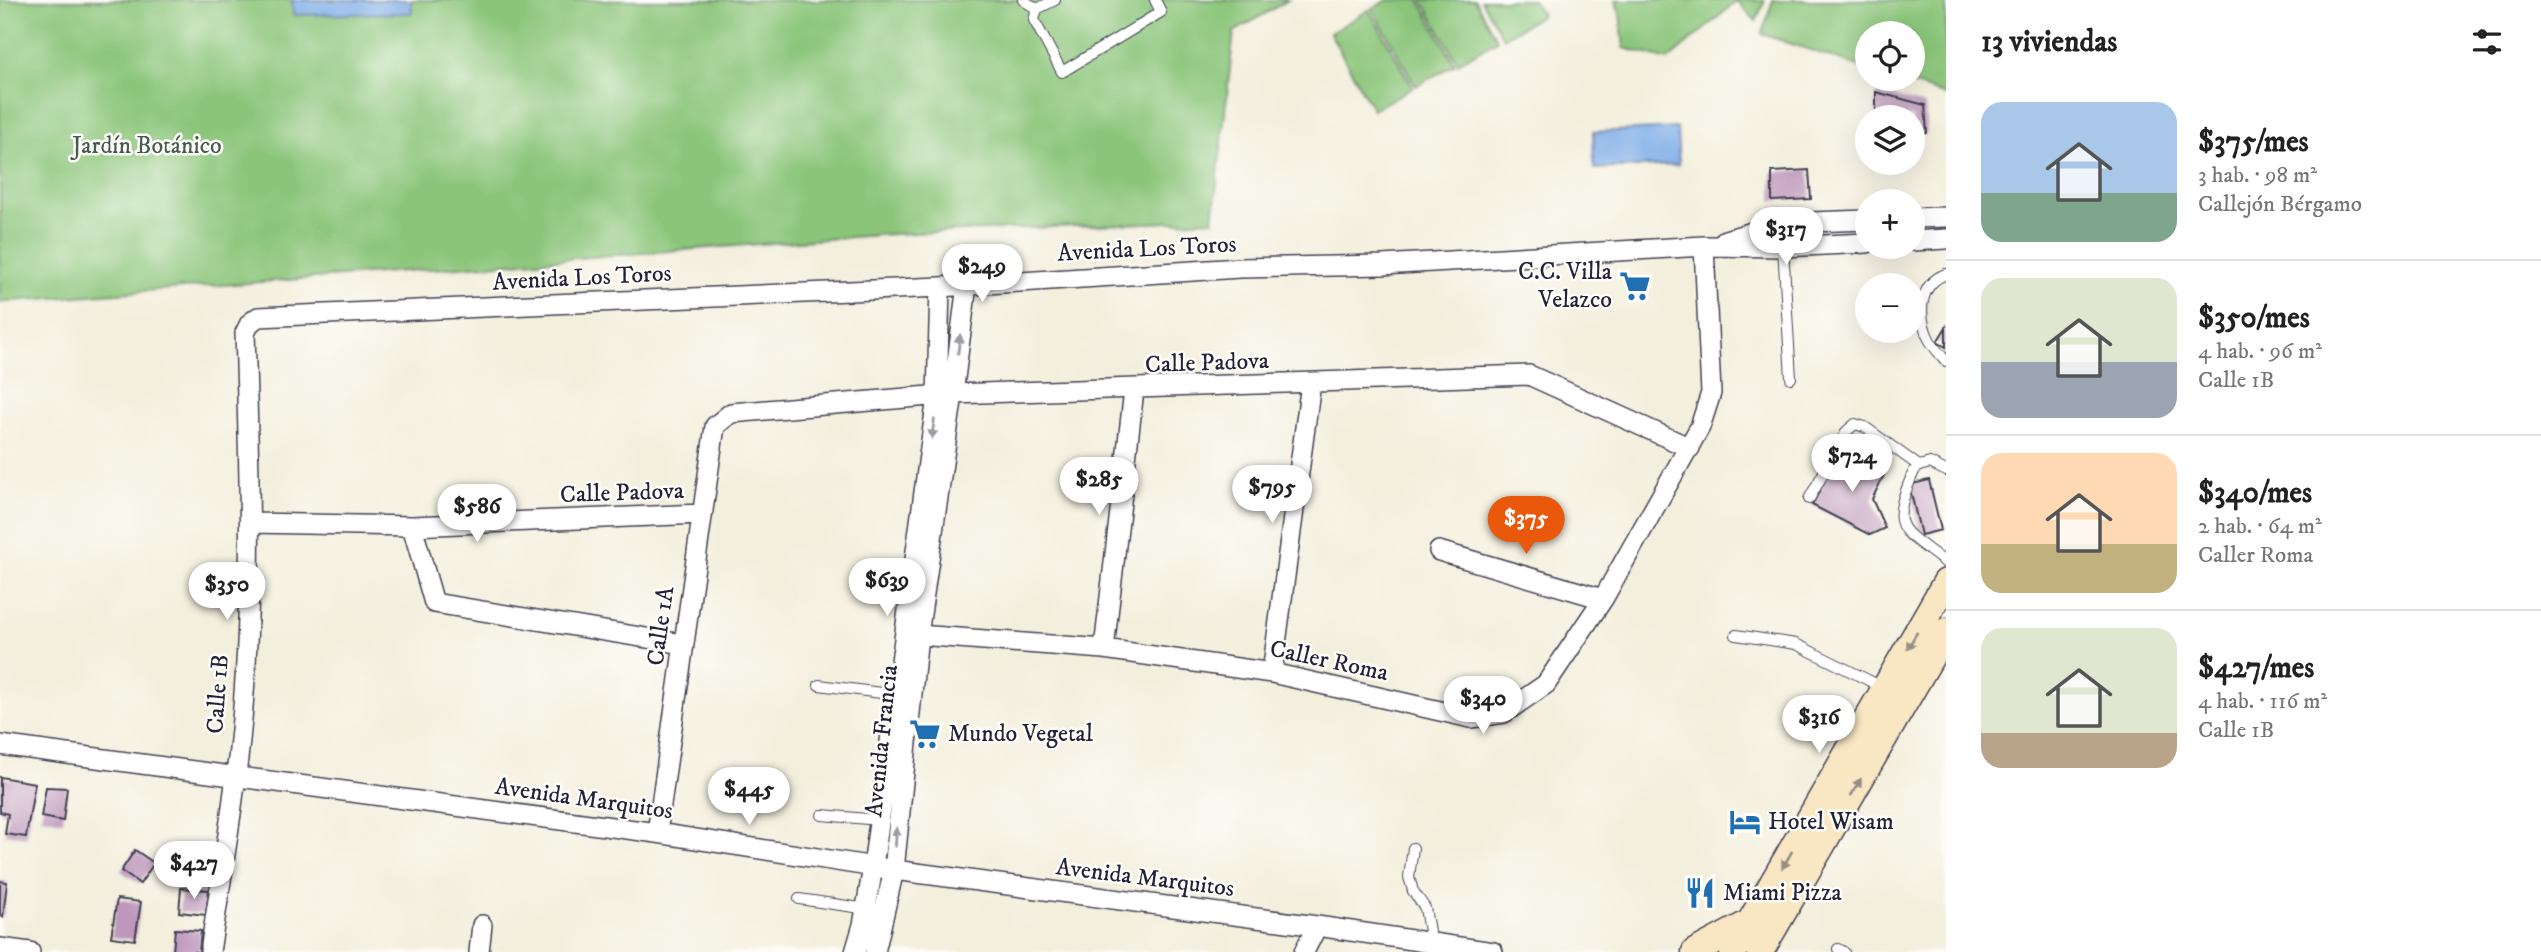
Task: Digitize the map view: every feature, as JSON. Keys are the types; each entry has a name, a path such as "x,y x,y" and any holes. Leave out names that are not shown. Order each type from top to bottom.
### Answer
{"main road":[{"path":"1733,952 1946,582"},
{"path":"1760,952 1946,631"},
{"path":"1785,909 1779,927 1786,952"},
{"path":"1695,952 1752,921"}],"street":[{"path":"1925,217 1946,216"},
{"path":"1704,246 1783,223 1855,220"},
{"path":"1925,240 1946,239"},
{"path":"1704,246 1783,247 1855,244"},
{"name":"Avenida Los Toros","path":"258,317 940,287 1240,268 1382,265 1704,246"},
{"name":"Caller Roma","path":"911,635 1104,649 1272,673 1471,718 1504,713 1546,684 1603,599 1700,427 1711,393 1704,246"},
{"name":"Avenida Francia","path":"876,952 894,870 911,635 945,396 967,285"},
{"name":"Avenida Francia","path":"940,287 945,396"},
{"name":"Calle 1B","path":"210,952 236,777 244,692 251,523 245,333 250,323 258,317"},
{"name":"Calle Padova","path":"715,426 731,413 945,396 1530,375 1690,448"},
{"path":"1272,673 1311,383"},
{"path":"1104,649 1134,390"},
{"name":"Calle 1A","path":"657,833 715,426"},
{"name":"Calle Padova","path":"251,523 412,526 702,514"},
{"path":"412,526 434,603 683,644"},
{"path":"1439,551 1603,599"},
{"name":"Avenida Francia","path":"855,952 873,867 897,695 911,635"},
{"name":"Avenida Marquitos","path":"0,745 657,833 894,870 1317,926 1421,945 1493,952"},
{"path":"479,952 482,925"},
{"path":"1304,952 1317,926"},
{"path":"0,948 30,952"}],"lane":[{"path":"1023,0 1037,9"},
{"path":"1055,0 1037,9 1034,20 1062,72 1161,12 1156,0"},
{"path":"1783,247 1791,378"},
{"path":"1946,274 1934,279 1929,286 1921,315 1930,342 1946,361"},
{"path":"1809,499 1847,431 1855,424 1865,427 1919,466"},
{"path":"1946,471 1930,463 1919,466 1914,471 1899,510 1907,534 1946,563"},
{"path":"1736,635 1797,644 1884,688"},
{"path":"819,685 897,695"},
{"path":"822,816 879,820"},
{"path":"1413,848 1409,877 1413,891 1425,908 1421,945"},
{"path":"799,899 886,911"}],"green space":[{"name":"Jardín Botánico","path":"0,0 1288,0 1234,32 1213,220 892,234 0,302"},
{"path":"1388,0 1419,0 1455,64 1416,86 1372,9"},
{"path":"1422,0 1475,0 1497,40 1458,63"},
{"path":"1481,0 1533,0 1542,15 1503,38"},
{"path":"1615,0 1765,0 1756,21 1737,1 1668,60 1624,48 1620,14"},
{"path":"1773,0 1946,0 1946,95 1925,88 1925,21 1855,21 1855,65 1762,34"},
{"path":"1369,10 1413,87 1373,110 1330,33"}],"water":[{"path":"292,0 411,0 412,13 293,15"},
{"path":"1677,128 1679,165 1594,169 1593,132"}],"building":[{"path":"1876,92 1925,105 1876,105"},
{"path":"1809,170 1811,199 1772,201 1772,172"},
{"path":"1946,327 1946,347 1937,342"},
{"path":"1841,450 1885,473 1872,499 1885,528 1870,535 1812,505"},
{"path":"1929,480 1941,530 1921,535 1909,485"},
{"path":"0,777 35,783 26,837 5,834 8,814 0,812"},
{"path":"46,787 67,788 63,821 41,817"},
{"path":"135,850 154,863 140,884 121,871"},
{"path":"0,881 7,882 3,917 0,916"},
{"path":"181,888 209,890 206,915 179,912"},
{"path":"117,899 141,902 135,940 111,937"},
{"path":"175,929 201,931 199,952 173,952"}],"place":[{"name":"C.C. Villa Velazco","path":"1635,286"},
{"name":"Mundo Vegetal","path":"925,734"},
{"name":"Hotel Wisam","path":"1745,822"},
{"name":"Miami Pizza","path":"1700,893"}]}
